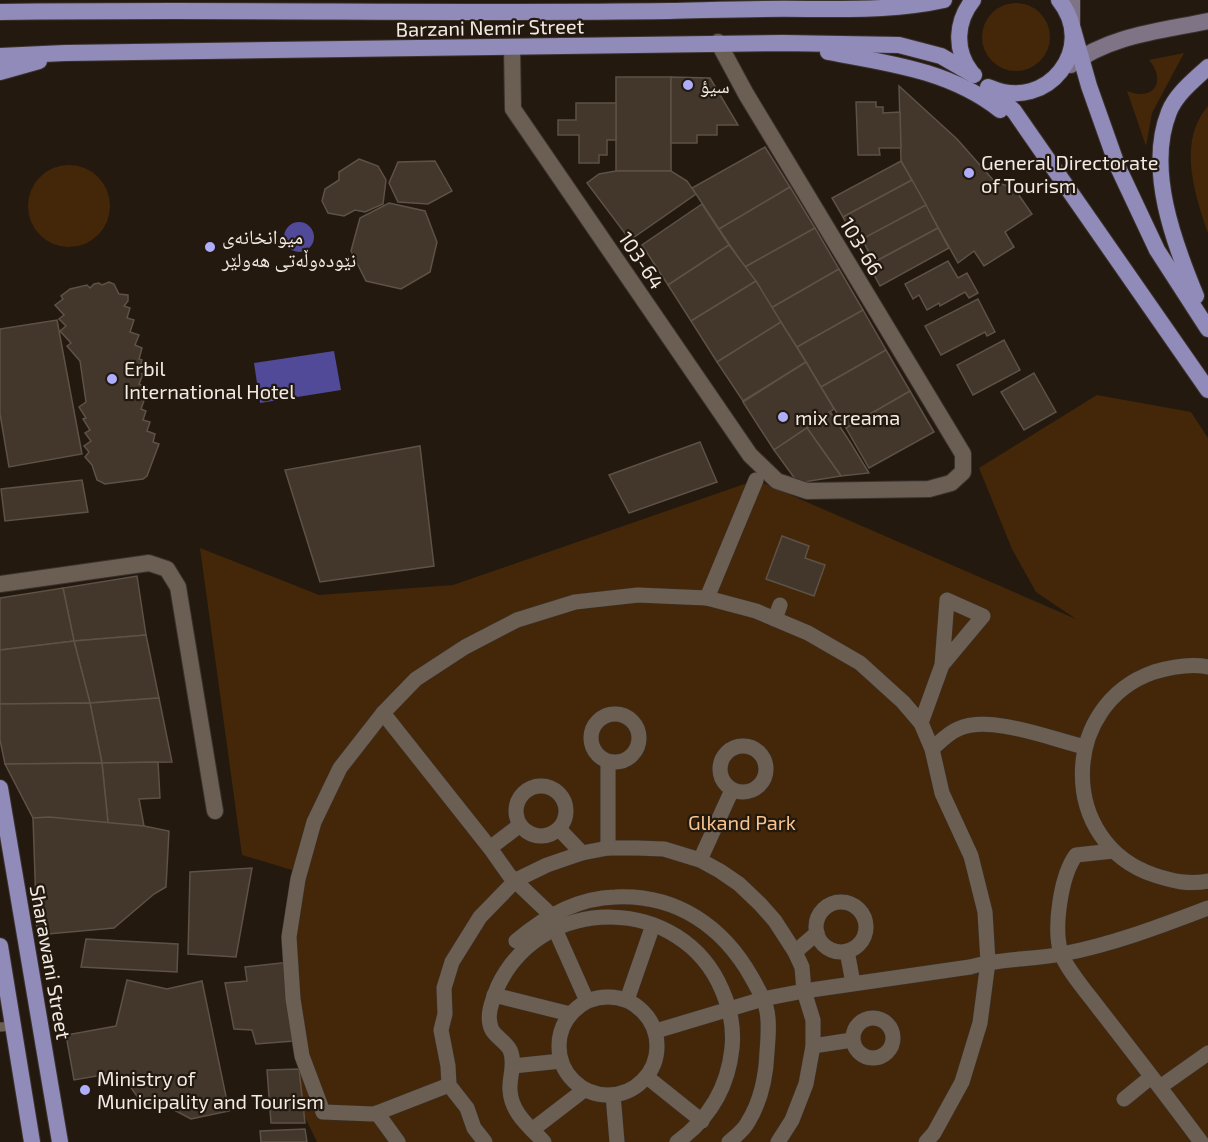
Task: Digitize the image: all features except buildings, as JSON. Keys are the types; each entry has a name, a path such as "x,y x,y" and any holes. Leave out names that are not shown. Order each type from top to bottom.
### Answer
{"main road":[{"path":"68,0 110,10"},
{"path":"805,9 867,0"},
{"name":"Barzani Nemir Street","path":"0,12 544,6 862,10 944,0"},
{"name":"Barzani Nemir Street","path":"973,0 960,25 959,43 964,60 974,75"},
{"path":"1059,0 1072,26 1095,105 1117,165 1157,250 1208,327"},
{"path":"1054,79 1070,55 1073,36 1072,0"},
{"path":"1054,79 1082,57 1101,46 1208,21"},
{"name":"Barzani Nemir Street","path":"0,56 65,53 512,48 718,42 899,45 941,56 974,75 1014,111 1208,390"},
{"path":"783,43 907,67 955,82 984,98 1032,136"},
{"path":"0,72 65,53"},
{"path":"1208,67 1189,84 1170,110 1161,139 1159,169 1167,208 1184,266 1208,327"},
{"name":"Barzani Nemir Street","path":"988,87 1005,93 1022,93 1039,89 1054,79"},
{"name":"Sharawani Street","path":"0,788 60,1142"},
{"path":"0,946 7,1027 33,1142"}],"street":[{"name":"103-66","path":"718,42 746,94 963,454 963,472 951,483 929,489 807,491 777,481"},
{"name":"103-64","path":"512,48 513,109 750,455 777,481"},
{"path":"707,598 756,480"},
{"path":"0,584 149,563 167,568 178,587 215,810"},
{"path":"449,1085 374,1114 323,1112 302,1056 293,999 289,937 298,879 314,822 340,768 383,713 416,679 465,647 517,620 575,602 638,595 707,598 756,612 778,612 808,633 860,663 903,702 921,723 932,749 942,793 971,856 985,912 988,962 980,1023 962,1082 926,1142"},
{"path":"921,723 942,665"},
{"path":"1208,667 1170,667 1141,677 1116,694 1096,718 1084,747 1081,775 1085,803 1096,829 1113,851 1139,870 1174,882 1208,880"},
{"path":"383,713 515,881 546,926 587,1001"},
{"path":"932,749 957,729 976,724 1022,729 1084,747"},
{"path":"608,762 608,848"},
{"path":"535,786 552,788 564,799 567,816 560,829 551,835 543,837 527,832 520,825 515,811 521,795 535,786"},
{"path":"700,860 732,790"},
{"path":"490,848 520,825"},
{"path":"560,829 582,853"},
{"path":"485,1142 474,1128 467,1108 449,1085 441,1030 445,1014 444,988 452,962 480,917 515,881 547,865 582,853 608,848 664,849 700,860 739,884 760,904 775,921 795,952 802,967 804,991 813,1020 813,1046 806,1084 792,1120 778,1142"},
{"path":"1113,851 1076,855 1071,862 1063,886 1059,912 1061,954 1199,1141"},
{"path":"516,941 575,914 592,900 615,897 664,902 687,912 711,927 732,946 746,966 767,1008 768,1035 767,1068 760,1098 748,1124 729,1142"},
{"path":"838,902 854,905 860,911 866,926 861,942 847,951 831,950 825,946 817,933 816,924 823,909 838,902"},
{"path":"656,1031 729,1008 804,991 970,967 988,962 1061,954 1123,938 1208,908"},
{"path":"575,914 624,917 675,934 699,953 717,978 729,1008 734,1036 730,1066 720,1095 702,1121 677,1142"},
{"path":"627,1000 653,925"},
{"path":"544,1142 520,1117 513,1106 510,1091 513,1066 510,1049 491,1029 489,1012 494,995 509,967 546,926"},
{"path":"795,952 817,933"},
{"path":"847,951 853,983"},
{"path":"494,995 570,1014"},
{"path":"614,996 627,1000 639,1007 649,1018 656,1031 658,1047 654,1063 646,1077 637,1086 625,1092 613,1095 584,1090 567,1073 561,1061 558,1044 561,1028 570,1014 587,1001 614,996"},
{"path":"813,1046 852,1040"},
{"path":"1124,1099 1208,1053"},
{"path":"513,1066 561,1061"},
{"path":"646,1077 702,1121"},
{"path":"532,1130 584,1090"},
{"path":"613,1095 617,1142"},
{"path":"376,1113 398,1142"}],"green space":[{"path":"1023,3 1035,9 1044,18 1050,30 1048,50 1040,61 1023,71 1009,71 992,61 984,50 982,30 992,13 1003,5"},
{"path":"1184,53 1152,113 1146,146 1127,91 1136,94 1151,92 1155,88 1157,75 1149,60"},
{"path":"1208,106 1208,233 1194,185 1191,152 1193,136"},
{"path":"69,165 85,168 98,177 107,190 110,206 107,222 98,235 85,244 69,247 53,244 40,235 31,222 28,206 31,190 40,177 53,168"},
{"name":"Glkand Park","path":"1097,395 1191,412 1208,438 1208,1142 317,1142 303,1113 290,962 281,945 295,871 242,855 200,548 319,595 453,585 756,480 1076,619 1036,592 1012,549 979,468"}],"shaded area":[{"path":"299,222 305,223 313,231 313,243 305,251 299,252 293,251 285,243 284,237 285,231 293,223"},
{"path":"334,351 341,390 260,403 254,363"}],"place":[{"name":"سيؤ","path":"688,85"},
{"name":"General Directorate of Tourism","path":"969,173"},
{"name":"میوانخانەی نێودەوڵەتی هەولێر","path":"210,247"},
{"name":"Erbil International Hotel","path":"112,379"},
{"name":"mix creama","path":"783,417"},
{"name":"Ministry of Municipality and Tourism","path":"85,1090"}]}
